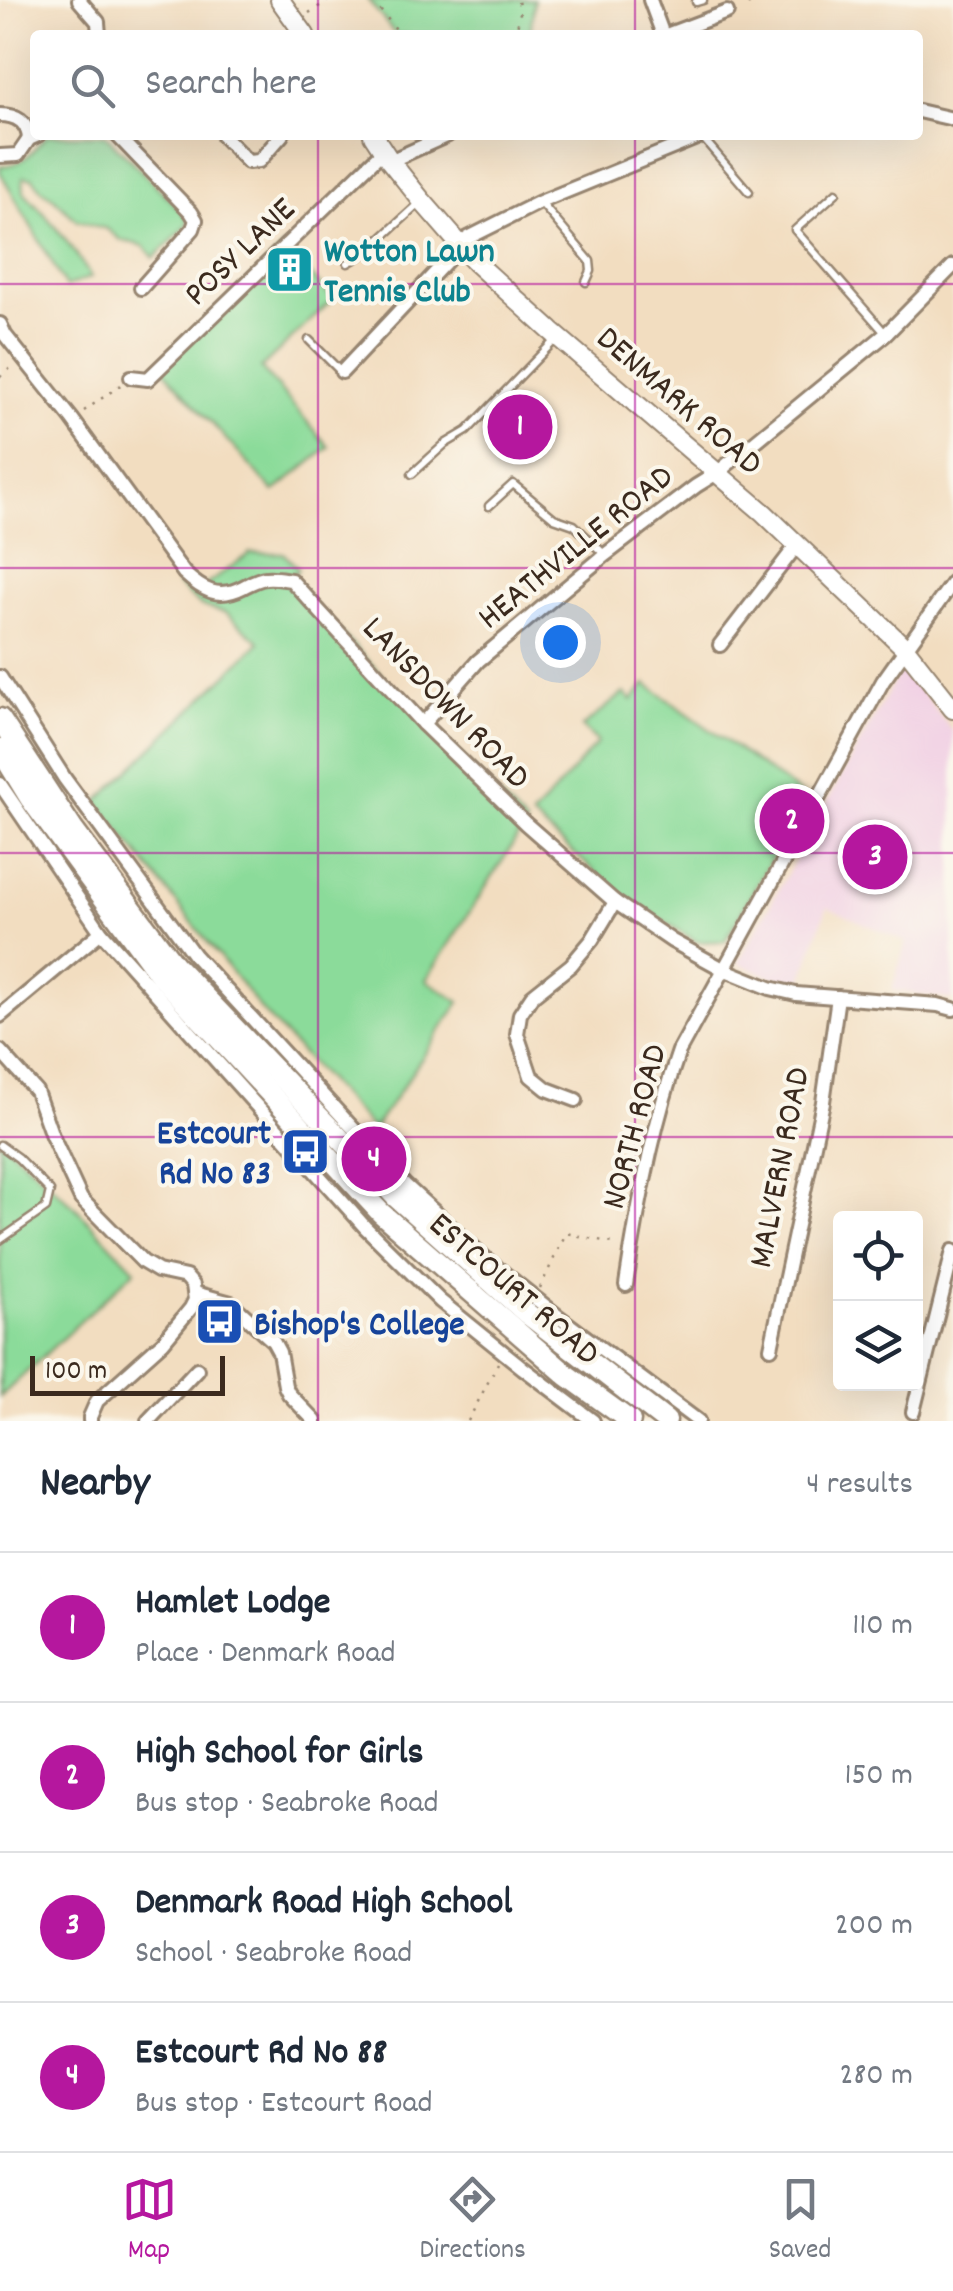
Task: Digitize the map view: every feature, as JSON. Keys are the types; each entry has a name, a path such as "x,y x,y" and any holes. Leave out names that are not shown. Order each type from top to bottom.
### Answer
{"main road":[{"name":"ESTCOURT ROAD","path":"0,719 174,965 396,1197 481,1264 525,1312 666,1421"},
{"name":"ESTCOURT ROAD","path":"0,749 30,798 53,848 154,981 381,1213 568,1376 630,1421"}],"street":[{"path":"79,0 98,22 99,30"},
{"path":"280,0 300,28"},
{"path":"650,0 662,30"},
{"path":"678,30 727,12"},
{"path":"923,112 953,120"},
{"path":"0,115 12,115 30,131"},
{"path":"0,156 18,155 31,140"},
{"path":"121,140 196,220 193,230 140,288"},
{"path":"227,140 248,162 259,161 278,140"},
{"path":"382,149 424,140"},
{"path":"342,372 468,238 540,202 690,140"},
{"name":"DENMARK ROAD","path":"382,149 459,247 764,512 905,648 953,709"},
{"name":"POSY LANE","path":"132,377 148,379 382,149"},
{"path":"196,220 214,216"},
{"name":"HEATHVILLE ROAD","path":"423,724 478,661 604,555 717,474 886,334 952,271"},
{"name":"LANSDOWN ROAD","path":"0,324 184,573 201,589 218,593 238,590 254,580 270,577 291,580 423,724 526,824 615,902 672,941 770,988 796,994 953,1008"},
{"path":"720,644 797,545"},
{"name":"NORTH ROAD","path":"626,1285 665,1090 679,1051 883,681 953,582"},
{"name":"ESTCOURT ROAD","path":"0,677 65,779 194,955 406,1186 481,1264 698,1421"},
{"path":"46,789 65,779"},
{"name":"ESTCOURT ROAD","path":"0,784 53,848 101,932 154,981 366,1227 440,1301 593,1421"},
{"path":"556,1110 569,1098 547,1089 531,1076 517,1034 520,1014 532,996 571,966 615,902"},
{"path":"0,1016 101,932"},
{"name":"MALVERN ROAD","path":"771,1348 823,1102 838,997"},
{"path":"0,1051 36,1090 80,1199 144,1262 158,1271 186,1277 194,1285 191,1308 171,1333 97,1401 90,1421"},
{"path":"912,1412 953,1251"},
{"path":"195,1293 231,1303 273,1341 280,1352 285,1386 316,1421"},
{"path":"148,1421 197,1369"}],"lane":[{"path":"706,140 749,192"},
{"path":"836,193 795,230 886,334"},
{"path":"348,263 422,201"},
{"path":"540,202 590,260 586,282"},
{"path":"412,474 445,444 467,431 558,336"},
{"path":"309,340 342,372"},
{"path":"489,506 513,484 554,518 574,525 604,555"},
{"path":"0,1145 50,1192 46,1208 0,1240"}],"path":[{"path":"300,28 329,0"},
{"path":"384,0 381,11 398,30"},
{"path":"516,30 518,0"},
{"path":"0,377 14,364"},
{"path":"81,413 132,377"},
{"name":"NORTH ROAD","path":"530,1284 539,1291 566,1233 631,1246"},
{"path":"468,1421 503,1352"}],"shaded area":[{"path":"902,667 953,732 953,1000 892,990 906,942 827,907 801,983 775,978 738,963"}],"green space":[{"path":"368,0 534,0 531,30 392,30"},
{"path":"43,140 110,140 186,215 188,224 154,258 144,246 77,221 33,178 23,177 24,192 91,277 66,287 0,172 0,166 22,160"},
{"path":"284,246 333,299 261,368 329,447 274,492 161,367"},
{"path":"250,553 283,553 298,568 291,581 526,824 426,980 460,1002 373,1130 263,1012 97,802 260,642 226,613 201,606 177,584 184,573 201,589"},
{"path":"646,684 806,798 725,941 697,942 621,894 532,817 598,742 582,727 624,693 632,700"},
{"path":"0,1139 74,1206 135,1270 0,1397"}],"place":[{"name":"Wotton Lawn Tennis Club","path":"289,269"},
{"name":"Hamlet Lodge","path":"520,427"},
{"name":"High School for Girls","path":"792,821"},
{"name":"Denmark Road High School","path":"875,857"},
{"name":"Estcourt Rd No 83","path":"306,1151"},
{"name":"Estcourt Rd No 88","path":"374,1159"},
{"name":"Bishop's College","path":"219,1322"}]}
